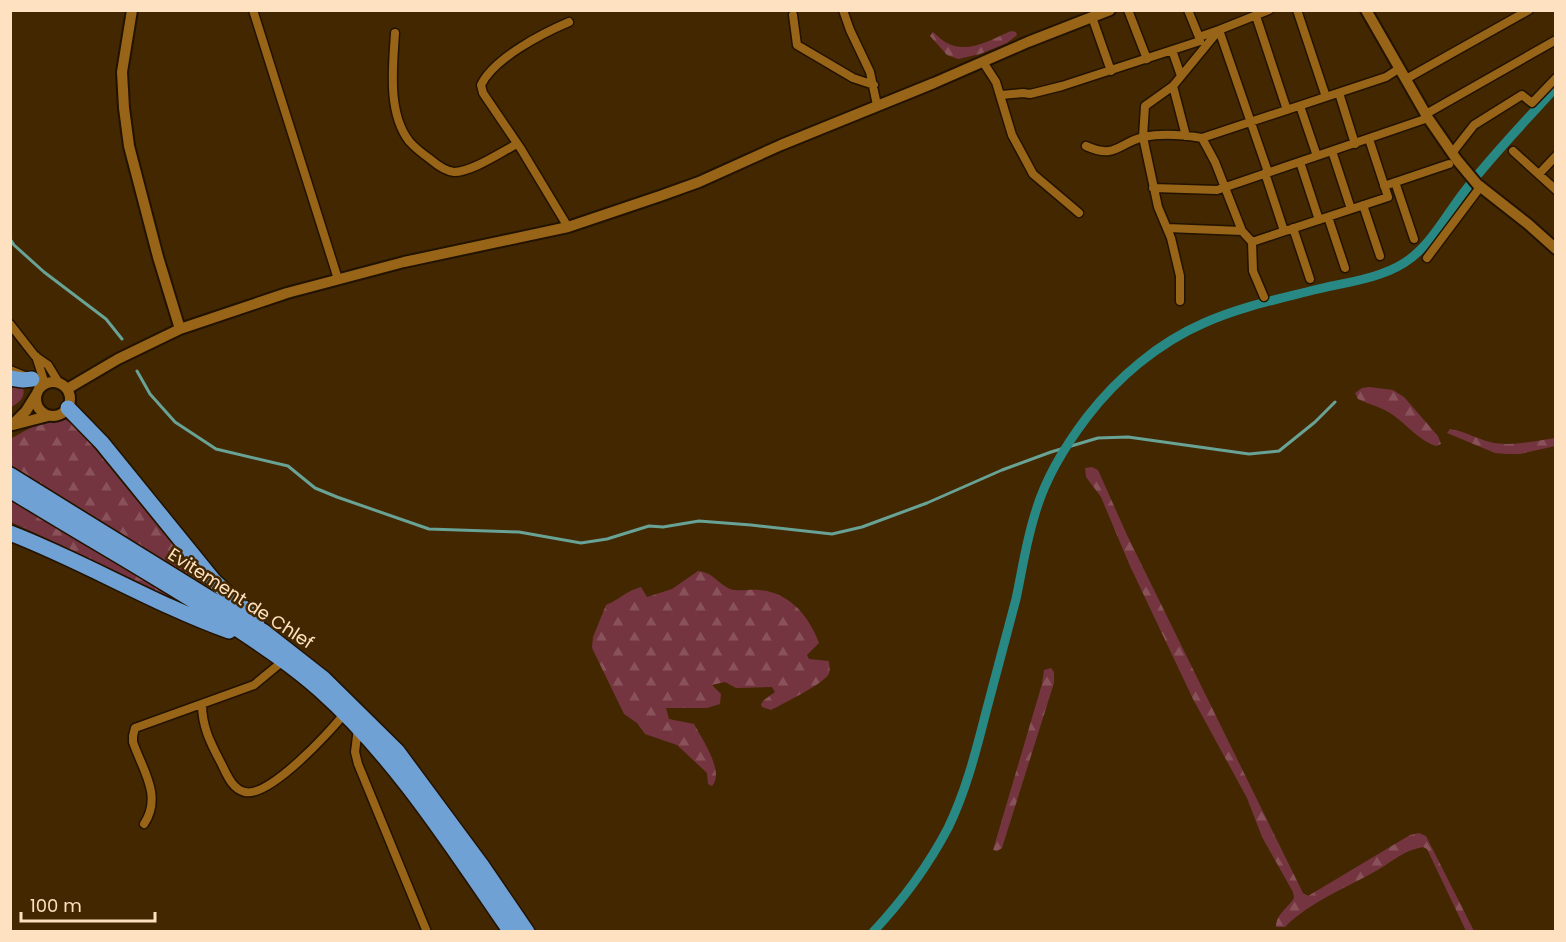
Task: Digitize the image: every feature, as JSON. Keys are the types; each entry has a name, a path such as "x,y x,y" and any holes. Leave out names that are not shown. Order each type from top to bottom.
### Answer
{"highway":[{"path":"10,378 39,386"},
{"path":"68,408 102,443 214,581 286,656"},
{"name":"Evitement de Chlef","path":"10,475 254,626 389,760 512,932"},
{"name":"Evitement de Chlef","path":"10,490 199,604 252,639 324,679 397,751 465,842 527,932"},
{"path":"10,532 101,572 194,618 252,639"}],"main road":[{"path":"132,10 122,72 129,146 158,257 180,329"},
{"path":"39,386 63,386 180,329 287,293 404,262 568,227 619,211 699,182 877,105 1110,10"},
{"path":"1366,10 1427,116 1471,178 1555,247"},
{"path":"39,386 36,400 39,410 48,416"},
{"path":"11,426 26,411 39,386"},
{"path":"11,426 61,414 68,408 70,398 63,386"}],"street":[{"path":"253,10 338,279"},
{"path":"843,10 854,40 866,60 877,105"},
{"path":"1128,10 1147,59"},
{"path":"1180,301 1180,276 1167,228 1158,207 1143,137 1144,106 1173,86 1200,42 1188,10"},
{"path":"1000,95 1030,94 1111,71 1200,42 1219,30 1269,10"},
{"path":"1297,10 1326,97"},
{"path":"1406,79 1529,10"},
{"path":"793,15 797,45 853,78 874,86"},
{"path":"1092,16 1111,71"},
{"path":"1256,16 1287,110"},
{"path":"568,227 483,93 482,82 506,59 547,31 569,22"},
{"path":"1219,30 1267,173 1310,279"},
{"path":"395,33 393,69 396,111 405,134 421,152 440,167 455,172 486,160 517,144"},
{"path":"1153,188 1217,190 1369,139 1427,116 1556,40"},
{"path":"1172,50 1181,76"},
{"path":"983,62 996,82 1012,135 1033,174 1079,213"},
{"path":"1086,146 1101,151 1113,151 1143,137 1202,138 1386,77 1400,68"},
{"path":"1452,153 1474,125 1522,95 1532,103 1556,78"},
{"path":"1173,86 1186,136"},
{"path":"1338,93 1355,144"},
{"path":"1300,106 1317,156"},
{"path":"1202,138 1226,186 1242,231 1251,242 1254,271 1264,297"},
{"path":"1369,139 1388,197"},
{"path":"1332,151 1351,209"},
{"path":"1513,151 1556,190"},
{"path":"1539,174 1556,156"},
{"path":"1300,162 1345,268"},
{"path":"1384,186 1449,164"},
{"path":"1395,182 1414,239"},
{"path":"1427,258 1480,186"},
{"path":"1251,242 1399,194"},
{"path":"1363,205 1380,256"},
{"path":"1167,228 1242,231"},
{"path":"10,324 35,356 48,365 63,386"},
{"path":"35,356 39,386"},
{"path":"10,370 39,386"},
{"path":"144,824 150,816 153,802 147,778 133,742 134,732 140,725 254,685 286,656"},
{"path":"202,704 205,732 235,786 246,793 258,791 295,765 344,714"},
{"path":"358,727 355,752 358,764 427,932"}],"green space":[{"path":"1011,31 1016,32 1017,35 1007,43 980,54 958,59 947,55 930,36 933,32 953,46 970,47"},
{"path":"11,382 23,388 24,392 21,400 11,407"},
{"path":"1362,388 1393,390 1404,397 1438,436 1441,444 1436,446 1430,444 1389,412 1358,399 1355,393"},
{"path":"45,420 66,420 76,426 182,556 213,590 11,465 10,439"},
{"path":"1450,429 1506,444 1555,438 1555,446 1520,454 1495,453 1447,433"},
{"path":"1092,467 1098,470 1127,535 1303,893 1308,896 1410,835 1419,833 1426,836 1474,931 1466,931 1427,849 1423,847 1406,853 1319,901 1285,927 1276,927 1280,915 1294,898 1293,892 1262,837 1247,798 1193,699 1130,566 1101,497 1086,477 1085,468"},
{"path":"10,499 180,602 11,522"},
{"path":"698,571 712,576 730,589 770,592 789,601 804,615 819,643 807,655 809,659 829,661 830,668 825,679 771,710 762,707 761,704 775,692 772,687 736,688 725,682 712,685 721,694 720,704 707,708 666,708 669,719 694,724 714,764 716,773 712,786 708,784 707,773 677,745 645,734 637,723 624,714 592,648 593,637 606,605 641,587 647,597 672,589"},
{"path":"1051,668 1054,672 1054,683 1002,848 997,851 993,850 1042,684 1044,670"}],"waterway":[{"path":"873,932 923,869 954,814 978,741 1016,599 1029,535 1039,501 1056,463 1087,417 1125,375 1155,351 1187,331 1243,309 1370,277 1404,263 1430,240 1475,178 1556,87"},
{"path":"10,239 44,272 106,319 122,339"},
{"path":"137,371 150,394 175,422 216,449 288,466 315,488 337,497 429,529 519,532 581,543 607,539 649,526 663,527 699,521 832,534 862,527 927,503 1002,470 1098,438 1128,437 1249,454 1279,451 1315,422 1335,402"}]}
